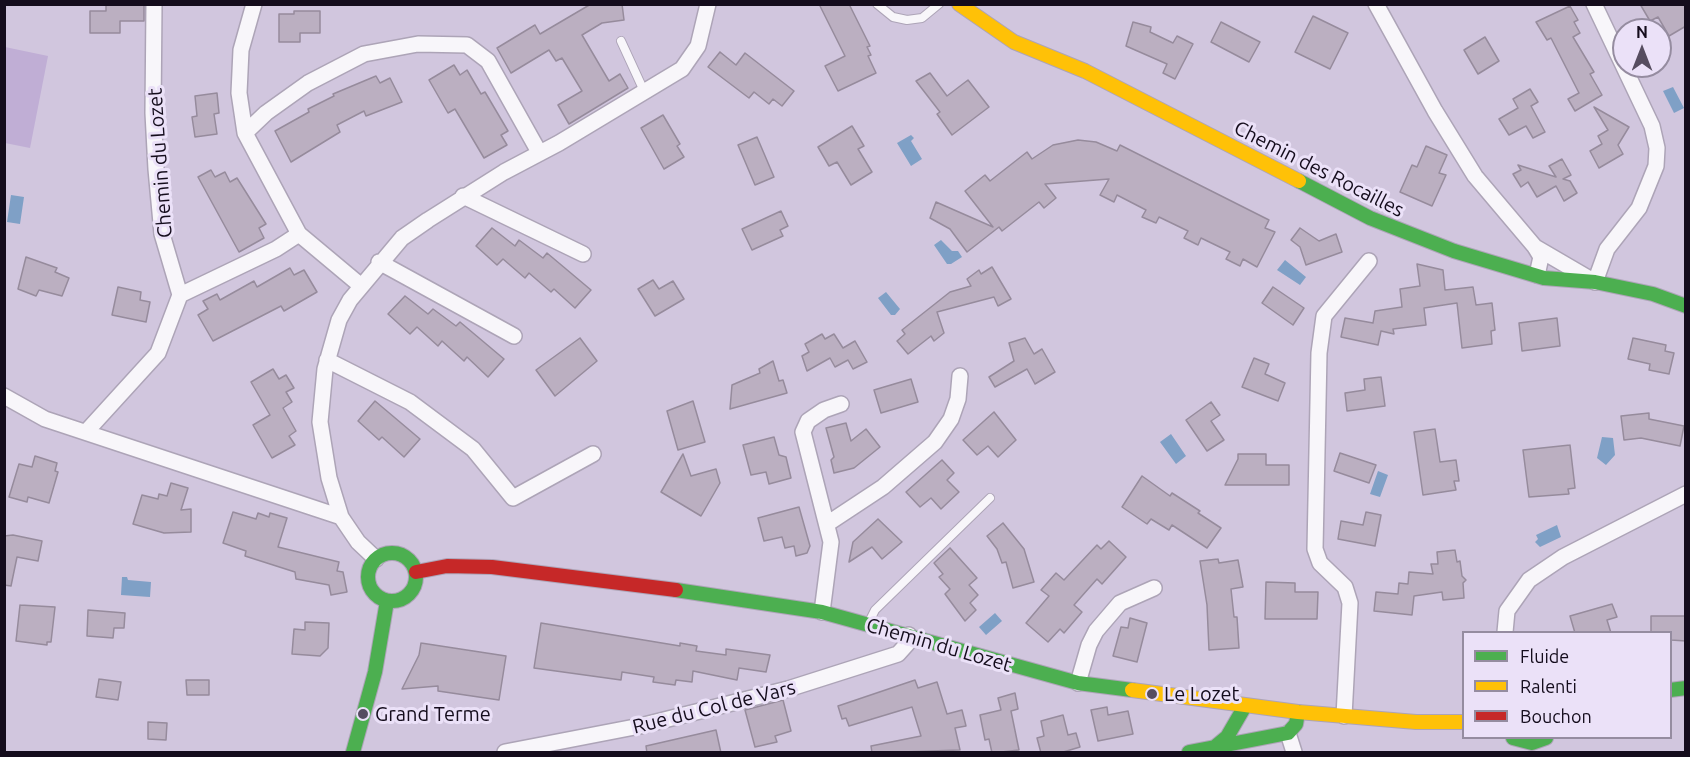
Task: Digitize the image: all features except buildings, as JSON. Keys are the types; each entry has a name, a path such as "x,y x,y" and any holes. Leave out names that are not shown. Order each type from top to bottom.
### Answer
{"street":[{"name":"Chemin du Lozet","path":"154,4 153,113 156,169 162,234 180,295"},
{"path":"254,4 241,50 239,93 245,133 299,234 360,285"},
{"path":"376,559 358,542 341,517 329,478 320,422 321,395 327,360 339,320 360,285 402,238 464,196 687,64 698,46 708,4"},
{"name":"Chemin des Rocailles","path":"959,4 1014,42 1102,79 1370,218 1454,251 1537,275 1595,282 1653,294 1686,306"},
{"path":"1376,4 1435,111 1475,176 1541,257 1537,275"},
{"path":"1535,247 1595,282 1607,249 1634,217 1651,182 1657,148 1644,107 1594,4"},
{"path":"245,133 266,113 308,83 364,54 418,44 467,45 488,62 539,152"},
{"path":"464,196 583,254"},
{"path":"86,432 158,353 180,295 276,249 299,234"},
{"path":"1344,716 1350,603 1346,587 1320,563 1315,549 1319,353 1324,316 1369,261"},
{"path":"379,262 514,336"},
{"path":"327,360 419,409 472,449 513,498 593,454"},
{"path":"827,524 884,487 934,442 951,419 958,399 960,376"},
{"path":"4,396 45,418 341,517"},
{"path":"822,612 831,550 827,524 803,432 808,421 824,410 841,404"},
{"path":"1505,631 1507,611 1529,580 1563,557 1686,494"},
{"path":"392,553 407,558 416,572 412,590 397,601 387,601 373,591 369,583 370,566 376,559 392,553"},
{"name":"Chemin du Lozet","path":"416,572 447,566 492,567 822,612 1078,683 1298,712 1416,722 1462,722"},
{"path":"1078,683 1089,645 1096,631 1120,603 1154,588"},
{"path":"353,753 375,672 387,601"},
{"name":"Rue du Col de Vars","path":"505,753 640,726 788,689 898,654 907,644 909,635"},
{"path":"1215,747 1227,737 1245,706"},
{"path":"1189,753 1288,733 1296,724 1298,712"},
{"path":"1288,733 1294,753"},
{"path":"1517,739 1536,744"}],"lane":[{"path":"878,4 892,17 907,20 922,18 939,4"},
{"path":"621,40 644,91"},
{"path":"868,624 875,610 990,498"}],"shaded area":[{"path":"5,47 48,56 30,148 5,143"}],"water":[{"path":"1673,87 1684,108 1674,113 1663,91"},
{"path":"911,135 914,138 911,141 922,159 911,166 897,143"},
{"path":"11,195 24,197 20,224 7,222"},
{"path":"941,240 952,251 958,251 962,257 947,264 934,245"},
{"path":"1285,260 1306,277 1300,285 1277,270"},
{"path":"886,292 900,309 895,315 891,315 878,298"},
{"path":"1171,434 1186,456 1176,464 1160,442"},
{"path":"1602,437 1613,438 1615,455 1606,465 1597,458"},
{"path":"1378,471 1388,475 1380,497 1370,494"},
{"path":"1557,525 1561,537 1540,547 1535,542 1538,539 1536,535"},
{"path":"122,577 127,577 128,580 151,582 150,597 121,595"},
{"path":"995,613 1002,621 986,635 979,627"}],"traffic: fast":[{"path":"1299,181 1370,218 1454,251 1544,278 1595,282 1653,294 1686,306"},
{"path":"387,553 397,553 409,560 416,572 416,577 416,582 409,594 397,601 387,601 372,590 368,582 368,572 379,557 387,553"},
{"path":"676,590 822,612 1078,683 1132,690"},
{"path":"353,752 375,672 387,601"},
{"path":"1672,690 1686,688"},
{"path":"1215,747 1227,737 1245,706"},
{"path":"1189,752 1288,733 1296,724 1298,712"},
{"path":"1517,739 1532,743 1543,739"}],"traffic: slow":[{"path":"959,4 1014,42 1085,71 1299,181"},
{"path":"1132,690 1298,712 1416,722 1462,722"}],"traffic: jam":[{"path":"416,572 447,566 492,567 676,590"}],"place":[{"name":"Le Lozet","path":"1152,694"},
{"name":"Grand Terme","path":"363,714"}]}
